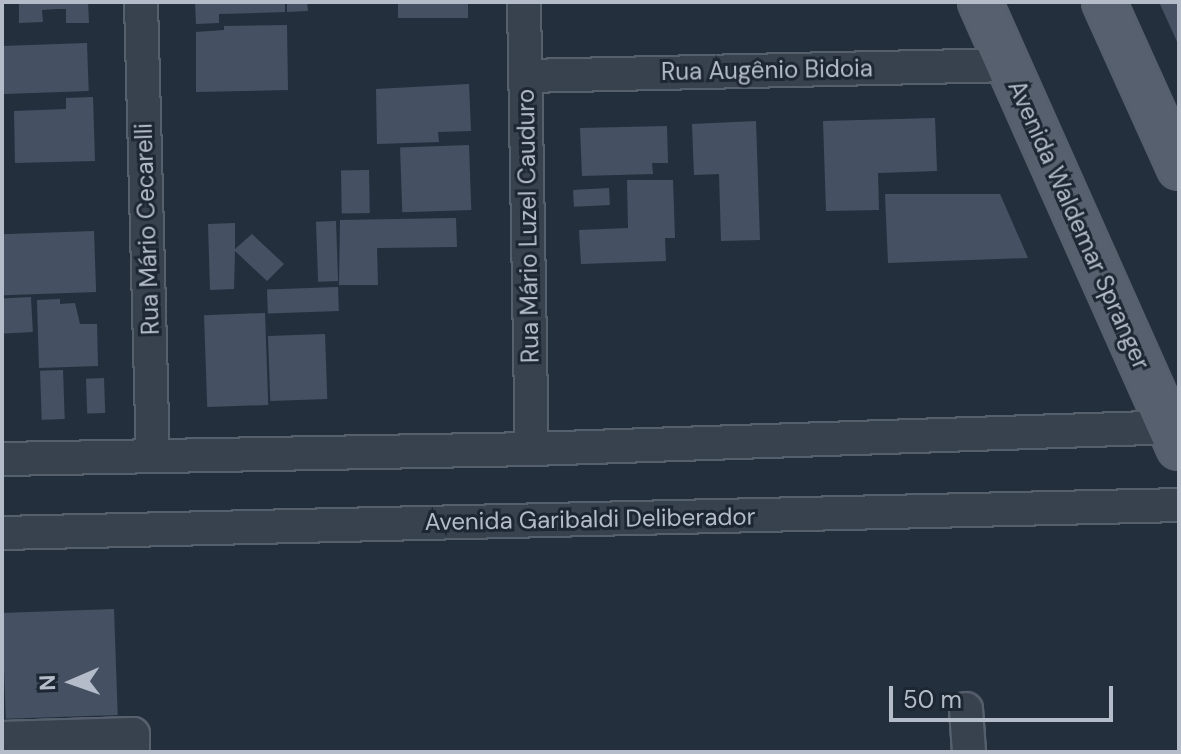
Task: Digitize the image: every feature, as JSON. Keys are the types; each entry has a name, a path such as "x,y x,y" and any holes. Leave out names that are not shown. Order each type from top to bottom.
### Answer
{"main road":[{"name":"Avenida Waldemar Spranger","path":"980,2 1176,434"},
{"path":"1104,2 1179,168"}],"street":[{"name":"Rua Mário Cecarelli","path":"141,2 153,455"},
{"name":"Rua Mário Luzel Cauduro","path":"524,2 532,449"},
{"name":"Rua Augênio Bidoia","path":"526,76 1008,65"},
{"path":"2,459 1176,434"},
{"name":"Avenida Garibaldi Deliberador","path":"2,533 1179,505"},
{"path":"966,709 969,752"},
{"path":"5,743 65,744 133,734 133,752"}],"building":[{"path":"19,2 88,2 89,23 66,23 66,9 56,9 42,10 43,22 19,23"},
{"path":"195,2 285,2 285,12 219,14 219,23 196,24"},
{"path":"287,2 307,2 308,11 287,12"},
{"path":"398,2 468,2 468,18 398,18"},
{"path":"1159,2 1179,2 1179,46"},
{"path":"287,25 288,90 196,92 196,32 224,30 224,26"},
{"path":"87,43 89,91 4,94 2,46"},
{"path":"469,84 471,131 438,132 439,142 377,144 376,89"},
{"path":"93,97 95,161 15,163 14,111 66,109 66,98"},
{"path":"935,118 937,171 878,173 879,210 826,211 823,121"},
{"path":"756,121 760,240 721,241 719,174 694,175 692,124"},
{"path":"667,126 668,163 652,163 653,174 582,176 580,128"},
{"path":"469,145 471,210 402,212 400,147"},
{"path":"341,170 369,170 370,213 342,213"},
{"path":"627,180 673,180 675,238 665,238 666,261 581,264 579,230 628,228"},
{"path":"609,188 610,205 574,207 573,190"},
{"path":"885,194 1000,194 1028,258 888,263"},
{"path":"456,218 457,247 377,248 378,285 339,285 340,220"},
{"path":"336,221 338,281 318,282 316,222"},
{"path":"235,223 235,249 252,234 284,264 267,281 235,251 234,289 210,290 208,224"},
{"path":"94,231 96,292 4,295 2,234"},
{"path":"338,287 339,311 268,313 267,289"},
{"path":"31,297 33,332 4,333 2,299"},
{"path":"60,299 60,304 75,303 80,324 97,324 98,366 39,368 37,300"},
{"path":"265,313 268,405 207,407 204,315"},
{"path":"325,334 327,399 270,401 268,336"},
{"path":"63,370 65,419 42,420 40,371"},
{"path":"104,378 105,413 87,414 86,379"},
{"path":"114,609 118,715 6,719 2,613"}]}
